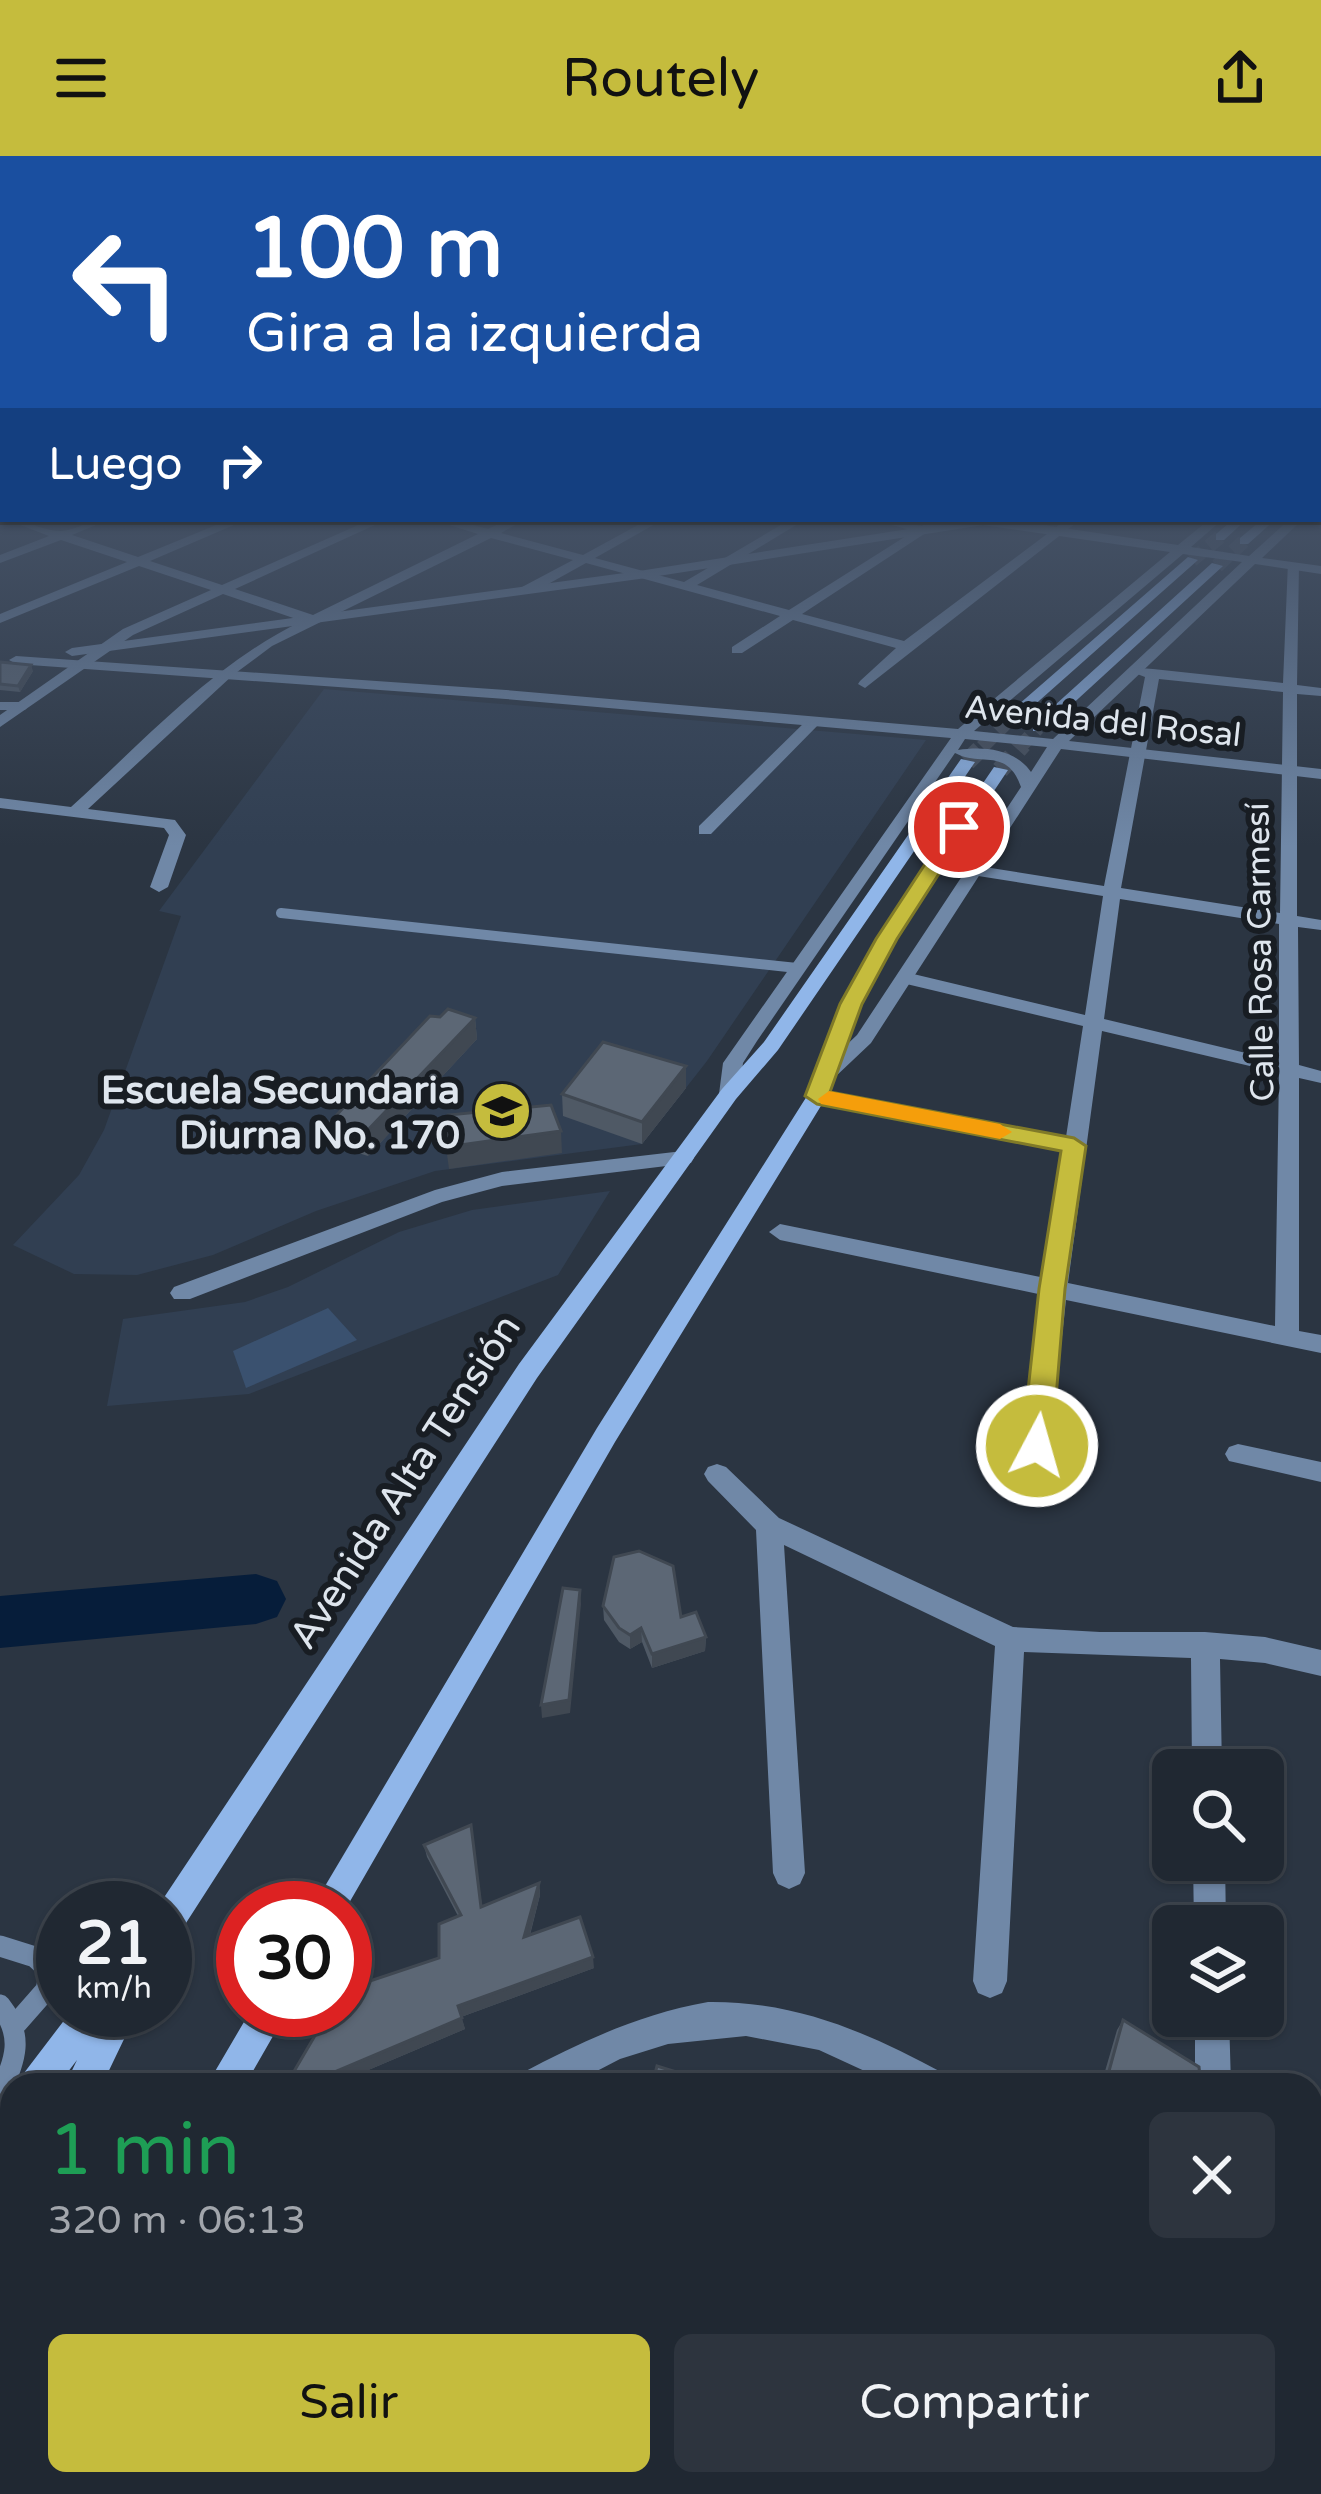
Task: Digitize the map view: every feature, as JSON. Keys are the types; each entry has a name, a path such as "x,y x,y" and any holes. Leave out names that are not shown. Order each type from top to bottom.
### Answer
{"main road":[{"name":"Avenida Alta Tensión","path":"1008,722 1109,627"},
{"path":"1038,728 1149,627"},
{"name":"Avenida Alta Tensión","path":"192,1885 528,1371 729,1094 783,1029 967,762"},
{"path":"343,1881 606,1436 817,1096 851,1004 886,939 1000,770"},
{"path":"45,2073 73,2037"},
{"path":"89,2073 107,2037"},
{"path":"232,2073 254,2037"},
{"path":"247,2073 261,2037"}],"street":[{"path":"0,722 139,627"},
{"path":"8,659 259,627"},
{"path":"75,812 228,672 300,627"},
{"path":"737,650 771,627"},
{"path":"835,627 906,646"},
{"path":"866,684 931,627"},
{"name":"Avenida Alta Tensión","path":"729,1094 733,1063 960,735 1095,627"},
{"path":"827,1074 865,1040 1057,744 1180,627"},
{"name":"Calle Rosa Carmesí","path":"1287,1337 1292,1070 1287,920 1290,627"},
{"name":"Avenida del Rosal","path":"8,659 228,672 813,722 1321,774"},
{"path":"1130,671 1321,692"},
{"path":"1037,1446 1052,1289 1109,894 1133,752 1154,674"},
{"path":"705,830 813,722"},
{"path":"944,758 969,752 1001,756 1024,769 1028,785"},
{"path":"0,803 154,820 177,829 159,887"},
{"path":"972,870 1321,925"},
{"path":"905,978 1321,1077"},
{"path":"817,1096 1074,1146"},
{"path":"182,1293 435,1197 502,1179 683,1159"},
{"path":"779,1232 1321,1343"},
{"path":"1238,1454 1321,1472"},
{"path":"717,1474 769,1526 1010,1639 1204,1645 1265,1650 1321,1663"},
{"path":"769,1526 789,1873"},
{"path":"990,1981 1010,1639"},
{"path":"1204,1645 1206,1749"},
{"path":"559,2073 627,2039 719,2018 779,2020 827,2032 907,2073"},
{"path":"1212,2037 1213,2073"}],"lane":[{"path":"0,706 22,706"},
{"path":"281,913 797,968"},
{"path":"0,1946 35,1957 50,1971 46,1990 17,2023"},
{"path":"0,2005 17,2023 20,2048 9,2073"}],"shaded area":[{"path":"324,689 926,740 707,1061 642,1144 435,1171 316,1211 213,1255 137,1275 74,1274 13,1245 79,1175 104,1130 181,916 159,911"},
{"path":"610,1191 558,1275 249,1394 107,1406 123,1319 245,1302 288,1287 399,1232 472,1210"},
{"path":"328,1308 357,1340 246,1388 233,1351"}],"building":[{"path":"0,662 31,665 18,686 0,684"},
{"path":"448,1009 475,1018 364,1134 329,1123 430,1016 440,1017"},
{"path":"603,1042 686,1066 642,1122 562,1094"},
{"path":"551,1105 561,1131 446,1147 448,1115"},
{"path":"639,1551 673,1566 681,1617 696,1612 706,1637 652,1654 641,1628 630,1635 619,1628 603,1606 614,1557"},
{"path":"563,1588 580,1590 569,1700 541,1705"},
{"path":"471,1825 481,1907 539,1883 524,1937 580,1917 593,1957 458,2006 462,2018 332,2073 293,2073 314,2037 372,2037 372,1980 439,1958 439,1924 461,1915 424,1845"},
{"path":"1123,2020 1199,2067 1200,2073 1108,2073"}],"waterway":[{"path":"0,1622 256,1599"}],"tunnel":[{"path":"967,762 1008,721"},
{"path":"1020,747 1038,728"},
{"path":"1000,770 1023,744"}],"slow traffic":[{"path":"829,1099 1000,1132"}],"place":[{"name":"Escuela Secundaria Diurna No. 170","path":"502,1111"}],"route":[{"path":"959,827 886,939 851,1004 817,1096 1074,1146 1052,1289 1037,1446"}]}
